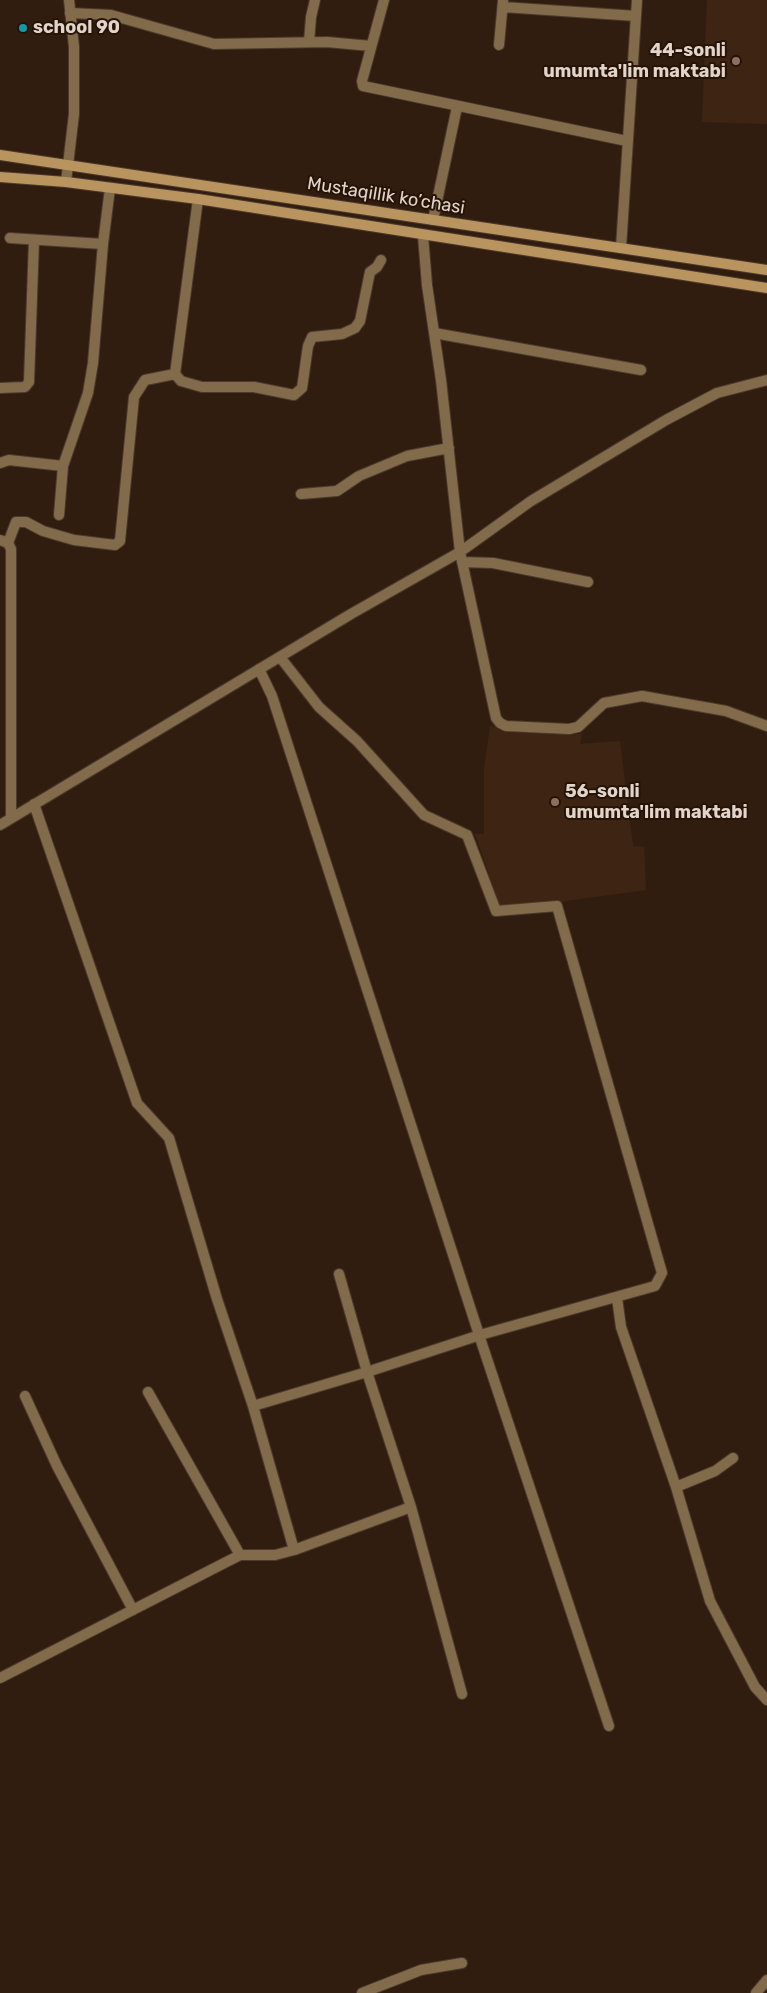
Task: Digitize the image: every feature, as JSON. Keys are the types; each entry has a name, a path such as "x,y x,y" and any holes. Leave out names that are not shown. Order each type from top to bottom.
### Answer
{"main road":[{"name":"Mustaqillik ko’chasi","path":"0,155 68,163 767,270"},
{"name":"Mustaqillik ko’chasi","path":"0,177 66,182 198,199 423,236 767,288"}],"street":[{"path":"66,182 74,114 74,47 69,0"},
{"path":"309,42 311,17 315,0"},
{"path":"384,0 362,82 363,86 627,141"},
{"path":"621,248 637,0"},
{"path":"499,45 503,3 636,16"},
{"path":"70,13 111,15 214,44 239,45 309,42 371,46"},
{"path":"432,220 457,107"},
{"path":"59,515 63,466 89,385 110,188"},
{"path":"198,199 186,275 175,374 181,381 202,387 254,387 294,396 302,388 308,346 312,337 342,334 355,328 360,320 370,272 377,267 381,260"},
{"path":"423,236 461,557 494,708 500,724 506,726 569,729 578,727 604,703 642,696 726,711 767,726"},
{"path":"10,238 103,244"},
{"path":"0,388 26,387 29,382 34,240"},
{"path":"434,333 641,370"},
{"path":"11,818 11,548 4,542 16,522 74,540 115,545 120,541 134,397 144,380 175,374"},
{"path":"0,825 258,669 461,557 531,501 666,420 717,393 767,380"},
{"path":"301,494 337,491 359,476 407,456 448,448"},
{"path":"0,463 9,460 63,466"},
{"path":"461,557 588,582"},
{"path":"253,1406 367,1372 480,1335 655,1286 662,1273 557,906 496,911 466,835 424,815 357,740 320,707 280,657"},
{"path":"258,669 272,696 609,1726"},
{"path":"34,804 102,996 137,1103 170,1138 217,1298 253,1406 294,1550"},
{"path":"339,1274 367,1372 411,1507 462,1694"},
{"path":"617,1298 621,1327 676,1487 710,1601 755,1687 767,1700"},
{"path":"148,1392 240,1555"},
{"path":"25,1396 57,1466 133,1610"},
{"path":"676,1487 715,1471 733,1458"},
{"path":"0,1678 240,1555 275,1555 294,1550 411,1507"},
{"path":"362,1993 421,1970 462,1962"},
{"path":"756,1993 767,1980"}],"shaded area":[{"name":"44-sonli umumta'lim maktabi","path":"707,0 767,0 767,124 702,122"},
{"name":"56-sonli umumta'lim maktabi","path":"490,726 514,733 582,734 580,744 620,741 633,846 644,847 646,890 551,903 551,900 501,909 475,834 484,834 484,770"}],"place":[{"name":"school 90","path":"23,28"},
{"name":"44-sonli umumta'lim maktabi","path":"736,61"},
{"name":"56-sonli umumta'lim maktabi","path":"555,802"}]}
